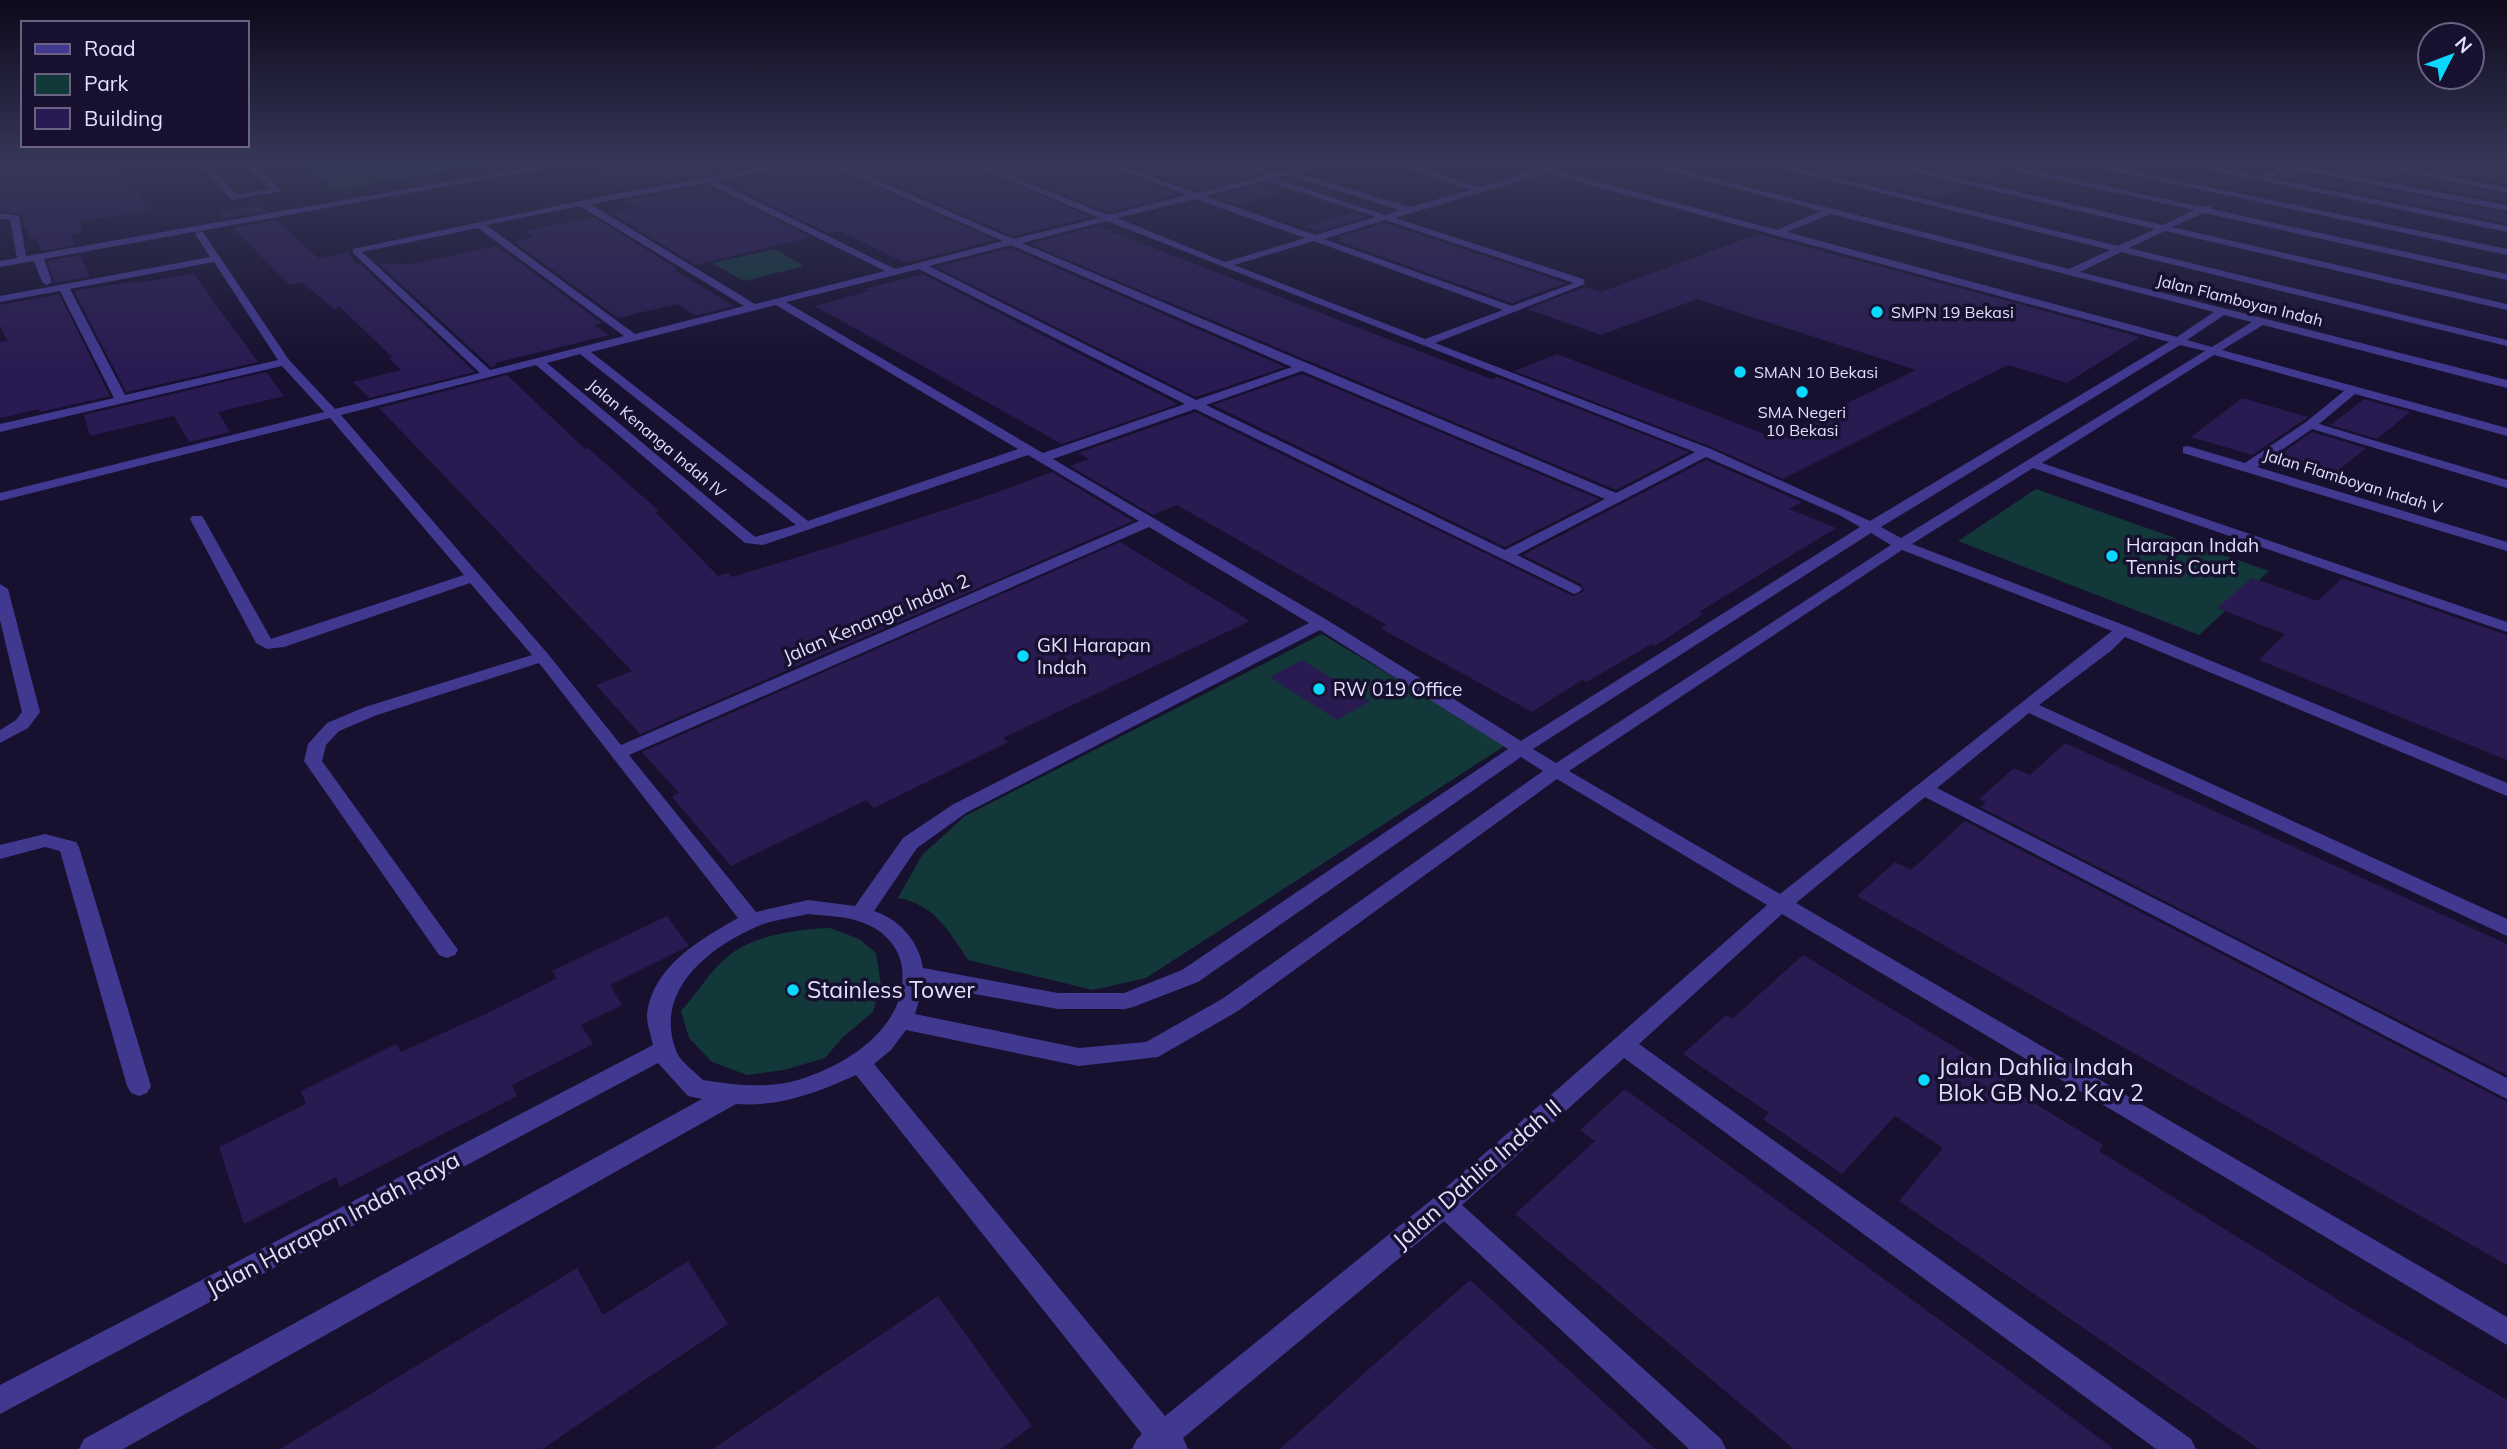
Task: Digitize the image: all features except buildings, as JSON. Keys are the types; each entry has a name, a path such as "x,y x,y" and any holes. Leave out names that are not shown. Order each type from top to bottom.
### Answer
{"street":[{"path":"16,230 22,260"},
{"path":"0,264 193,230"},
{"path":"461,230 356,251 489,375"},
{"path":"486,230 632,337"},
{"path":"625,230 752,307"},
{"path":"808,230 892,271"},
{"path":"981,230 1302,368 1618,499"},
{"path":"0,497 1056,230"},
{"path":"1136,230 1706,452 1872,526 1902,545 2123,630 2507,790"},
{"path":"1292,230 1514,310"},
{"path":"1224,265 1345,230"},
{"path":"1422,230 1579,281 1580,284 1424,343"},
{"path":"1764,230 2507,432"},
{"path":"1777,233 1785,230"},
{"name":"Jalan Flamboyan Indah","path":"1902,230 2507,384"},
{"path":"2041,230 2507,343"},
{"path":"2069,273 2164,230"},
{"path":"2175,230 2507,307"},
{"path":"2297,230 2507,276"},
{"path":"2399,230 2507,252"},
{"path":"200,234 285,362 332,412 542,657 751,920"},
{"path":"38,257 47,282"},
{"path":"0,299 216,259"},
{"path":"919,265 1195,404 1574,589"},
{"path":"64,288 121,400"},
{"path":"776,301 1321,623 1556,771 2507,1332"},
{"path":"915,975 1058,1001 1125,1001 1190,976 1520,749 1872,526 2178,341 2221,312"},
{"path":"901,1020 1079,1057 1150,1051 1230,1005 1556,771 1902,545 2216,352 2260,322"},
{"path":"582,350 806,526 1029,450"},
{"name":"Jalan Kenanga Indah IV","path":"538,361 753,541 806,526"},
{"path":"0,428 285,362"},
{"path":"1042,458 1302,368"},
{"path":"2248,467 2310,425 2353,390"},
{"path":"2310,425 2507,484"},
{"name":"Jalan Flamboyan Indah V","path":"2188,450 2507,547"},
{"path":"1506,555 1706,452"},
{"path":"2033,464 2507,627"},
{"path":"197,519 262,640 267,644 278,644 472,578"},
{"name":"Jalan Kenanga Indah 2","path":"618,753 1150,522"},
{"path":"0,589 31,712 22,724 0,738"},
{"path":"861,914 911,843 959,809 1321,623"},
{"name":"Jalan Dahlia Indah II","path":"1161,1445 1444,1205 1782,902 2123,630"},
{"path":"447,950 313,761 317,744 333,727 371,711 542,657"},
{"path":"2027,706 2507,928"},
{"path":"1924,789 2507,1089"},
{"path":"0,852 45,840 69,846 139,1086"},
{"path":"808,907 861,914 883,923 900,937 910,955 915,975 912,998 901,1020 884,1043 860,1063 799,1090 765,1095 696,1089 667,1058 658,1014 666,992 680,970 700,950 751,920 808,907"},
{"path":"1624,1045 2181,1449"},
{"name":"Jalan Harapan Indah Raya","path":"0,1400 665,1049"},
{"path":"860,1063 1161,1445"},
{"path":"94,1449 733,1094"},
{"path":"1444,1205 1711,1449"}],"green space":[{"path":"775,249 804,266 744,281 712,263"},
{"name":"Harapan Indah Tennis Court","path":"2036,489 2269,571 2199,635 1958,541"},
{"path":"1322,634 1506,745 1146,978 1093,990 968,960 939,920 921,906 898,898 922,855 965,816"},
{"path":"830,928 859,939 876,953 881,985 873,1012 843,1037 825,1058 784,1070 747,1075 712,1062 689,1038 681,1011 727,957 762,938"}],"place":[{"name":"SMPN 19 Bekasi","path":"1877,312"},
{"name":"SMAN 10 Bekasi","path":"1740,372"},
{"name":"SMA Negeri 10 Bekasi","path":"1802,392"},
{"name":"Harapan Indah Tennis Court","path":"2112,556"},
{"name":"GKI Harapan Indah","path":"1023,656"},
{"name":"RW 019 Office","path":"1319,689"},
{"name":"Stainless Tower","path":"793,990"},
{"name":"Jalan Dahlia Indah Blok GB No.2 Kav 2","path":"1924,1080"}]}
